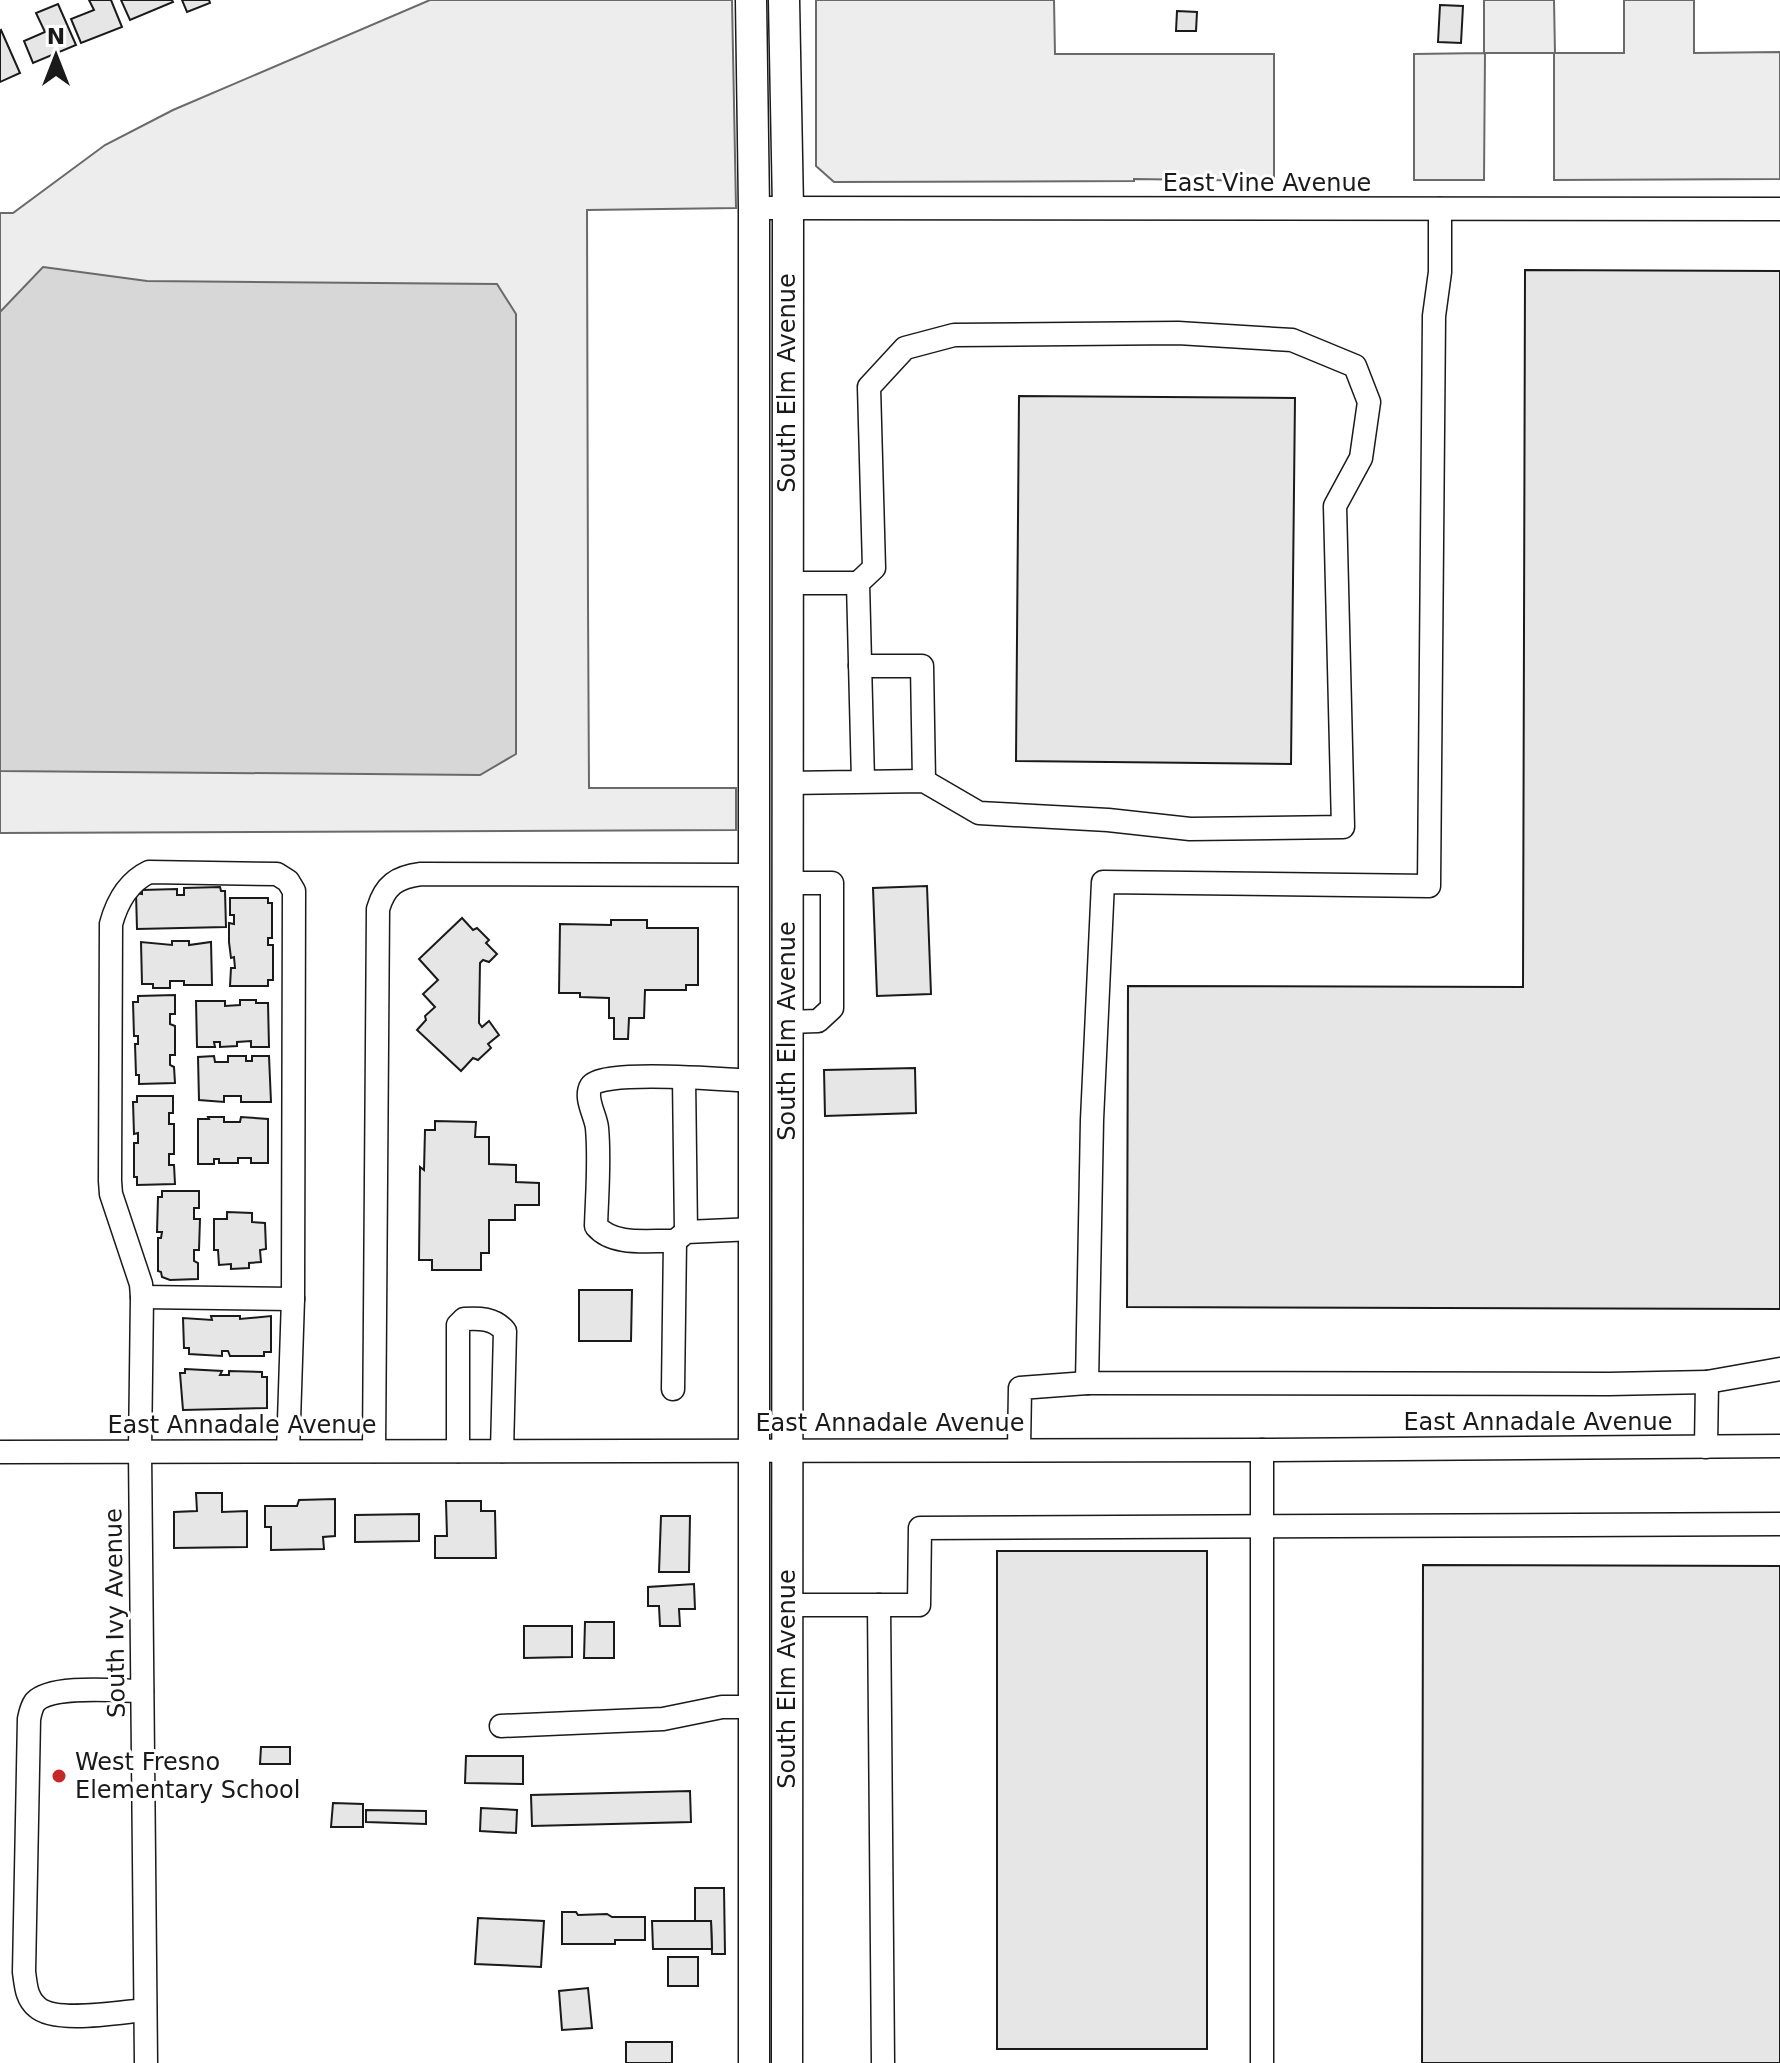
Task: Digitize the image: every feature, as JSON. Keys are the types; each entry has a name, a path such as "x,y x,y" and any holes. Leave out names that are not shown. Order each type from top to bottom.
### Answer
{"main road":[{"name":"South Elm Avenue","path":"751,0 754,208 754,2063"},
{"name":"South Elm Avenue","path":"784,0 788,208 787,2063"}],"street":[{"name":"East Vine Avenue","path":"754,208 1780,209"},
{"path":"1087,1383 1092,1120 1103,882 1429,886 1434,316 1440,272 1440,209"},
{"path":"787,583 858,583 874,568 869,387 905,348 954,335 1178,333 1292,340 1355,366 1369,402 1361,458 1335,506 1343,827 1190,829 1108,820 979,813 924,781 787,783"},
{"path":"858,583 863,781"},
{"path":"860,666 922,666 924,781"},
{"name":"South Ivy Avenue","path":"146,2063 140,1451 142,1297 141,1284 111,1194 111,924 115,909 136,878 149,872 277,874 288,881 294,891 293,1299 288,1451"},
{"path":"374,1451 378,909 390,884 402,876 421,874 754,875"},
{"path":"787,883 832,883 832,1008 818,1021 787,1022"},
{"path":"754,1081 626,1076 599,1079 591,1085 589,1094 597,1126 596,1226 610,1238 681,1236 754,1229"},
{"path":"673,1389 681,1236 684,1078"},
{"path":"142,1297 293,1299"},
{"path":"458,1451 458,1325 464,1319 480,1318 499,1324 505,1331 502,1451"},
{"path":"1019,1449 1020,1388 1087,1383 1707,1382 1780,1369"},
{"path":"1706,1447 1707,1382"},
{"name":"East Annadale Avenue","path":"0,1452 1780,1446"},
{"path":"1262,1450 1262,2063"},
{"path":"787,1605 919,1605 920,1528 1780,1524"},
{"path":"879,1605 883,2063"},
{"path":"142,1691 66,1691 46,1695 34,1703 29,1719 24,1972 26,1991 34,2006 43,2012 66,2016 145,2010"},
{"path":"501,1726 663,1719 722,1707 753,1707"}],"shaded area":[{"path":"430,0 732,0 736,208 587,210 588,605 589,788 736,788 736,830 0,833 0,213 13,213 105,145 173,110"},
{"path":"816,0 1054,0 1055,54 1274,54 1274,181 834,182 816,166"},
{"path":"1484,0 1554,0 1555,53 1624,53 1624,0 1694,0 1694,53 1780,52 1780,179 1554,180 1554,53 1485,53 1484,180 1414,180 1414,54 1484,53"},
{"path":"43,267 147,281 497,284 516,314 516,754 480,775 0,771 0,312"}],"building":[{"path":"89,0 111,0 122,27 81,43 71,19 94,10"},
{"path":"121,0 172,0 173,2 130,20"},
{"path":"182,0 209,0 210,3 187,12"},
{"path":"58,4 76,45 33,63 24,41 45,32 36,13"},
{"path":"1440,5 1463,6 1461,43 1438,42"},
{"path":"1177,11 1197,12 1196,31 1176,31"},
{"path":"0,31 20,73 0,82"},
{"path":"1525,270 1780,271 1780,1309 1127,1307 1128,986 1523,987"},
{"path":"1019,396 1295,398 1291,764 1016,761"},
{"path":"927,886 931,994 877,996 873,888"},
{"path":"220,887 221,891 225,891 226,927 137,929 136,893 142,894 142,890 177,889 177,895 184,895 184,888"},
{"path":"230,898 268,898 268,903 272,903 272,938 268,938 268,945 273,945 273,980 268,980 268,986 230,986 231,968 235,968 229,942 229,923 234,924 234,915 230,915"},
{"path":"462,918 489,940 486,943 497,954 489,962 483,960 480,963 479,1023 482,1027 489,1021 499,1035 488,1044 491,1048 478,1060 473,1058 461,1071 417,1030 435,1007 423,994 438,980 419,959"},
{"path":"611,920 647,920 647,928 698,928 698,985 686,985 686,990 645,990 644,1018 629,1018 628,1039 614,1039 614,1018 609,1018 609,998 559,993 560,924 611,925"},
{"path":"172,941 189,941 189,945 211,942 212,985 184,985 184,981 170,981 170,988 153,988 153,984 142,984 141,942 172,945"},
{"path":"175,995 175,1014 170,1014 170,1024 175,1026 175,1055 170,1055 170,1065 174,1067 175,1083 139,1084 135,1044 138,1044 138,1036 134,1036 133,1002 138,1002 138,996"},
{"path":"240,1000 268,1003 269,1047 251,1047 251,1041 237,1042 237,1046 220,1047 220,1042 214,1042 215,1047 197,1047 196,1001 225,1001 225,1006 240,1005"},
{"path":"214,1056 215,1062 228,1062 228,1056 246,1056 246,1061 252,1061 252,1056 269,1056 271,1102 241,1102 241,1096 224,1096 224,1102 199,1100 198,1057"},
{"path":"915,1068 916,1113 825,1116 824,1070"},
{"path":"137,1096 173,1096 173,1113 169,1113 169,1124 174,1124 174,1154 169,1154 169,1165 174,1165 175,1184 137,1185 137,1177 134,1177 134,1143 138,1143 138,1133 134,1134 133,1102 137,1102"},
{"path":"224,1117 224,1122 240,1122 241,1117 268,1119 268,1163 251,1163 251,1158 238,1158 238,1163 219,1163 219,1159 214,1159 214,1164 198,1164 198,1119"},
{"path":"435,1121 476,1122 475,1137 489,1137 489,1164 516,1165 516,1182 539,1183 539,1205 515,1205 515,1220 489,1220 489,1253 481,1253 481,1270 432,1270 432,1260 419,1260 420,1167 424,1170 425,1130 435,1130"},
{"path":"162,1191 199,1191 199,1208 194,1208 194,1219 200,1219 199,1250 194,1250 198,1279 170,1280 158,1271 158,1238 161,1238 162,1232 157,1232 158,1197 162,1197"},
{"path":"227,1212 252,1213 252,1222 265,1223 266,1249 260,1250 261,1262 249,1263 249,1268 231,1269 231,1264 219,1265 218,1250 214,1250 214,1219 227,1219"},
{"path":"579,1290 632,1290 631,1341 579,1341"},
{"path":"211,1316 240,1316 240,1319 271,1316 271,1352 264,1352 264,1356 230,1356 228,1351 222,1351 222,1356 189,1354 189,1348 184,1348 183,1318 212,1320"},
{"path":"185,1369 222,1371 220,1375 229,1375 229,1371 262,1372 262,1377 267,1377 267,1408 183,1410 180,1373 185,1373"},
{"path":"196,1493 222,1493 222,1512 247,1511 247,1547 174,1548 174,1512 197,1511"},
{"path":"335,1499 335,1536 323,1537 324,1549 271,1550 271,1527 265,1527 265,1506 297,1506 299,1500"},
{"path":"446,1501 481,1501 481,1511 495,1511 496,1558 435,1558 435,1536 447,1536"},
{"path":"419,1514 419,1541 355,1542 355,1515"},
{"path":"661,1516 690,1516 689,1572 659,1572"},
{"path":"997,1551 1207,1551 1207,2049 997,2049"},
{"path":"1423,1565 1780,1566 1780,2063 1422,2063"},
{"path":"694,1584 695,1609 679,1609 680,1626 660,1626 659,1606 648,1606 648,1587"},
{"path":"585,1622 614,1622 614,1658 584,1658"},
{"path":"524,1626 572,1626 572,1657 524,1658"},
{"path":"261,1747 290,1747 290,1764 260,1764"},
{"path":"466,1756 523,1756 523,1784 465,1783"},
{"path":"690,1791 691,1822 532,1826 531,1795"},
{"path":"333,1803 363,1804 363,1827 331,1827"},
{"path":"481,1808 517,1810 516,1833 480,1831"},
{"path":"366,1810 426,1811 426,1824 366,1822"},
{"path":"695,1888 724,1888 725,1954 712,1954 711,1921 695,1921"},
{"path":"562,1912 645,1917 645,1940 615,1940 615,1944 562,1944"},
{"path":"478,1918 544,1921 541,1967 475,1964"},
{"path":"652,1921 711,1921 712,1949 653,1949"},
{"path":"668,1957 698,1957 698,1986 668,1986"},
{"path":"588,1988 592,2028 562,2030 559,1991"},
{"path":"626,2042 672,2042 672,2063 626,2063"}],"place":[{"name":"West Fresno Elementary School","path":"59,1776"}]}
